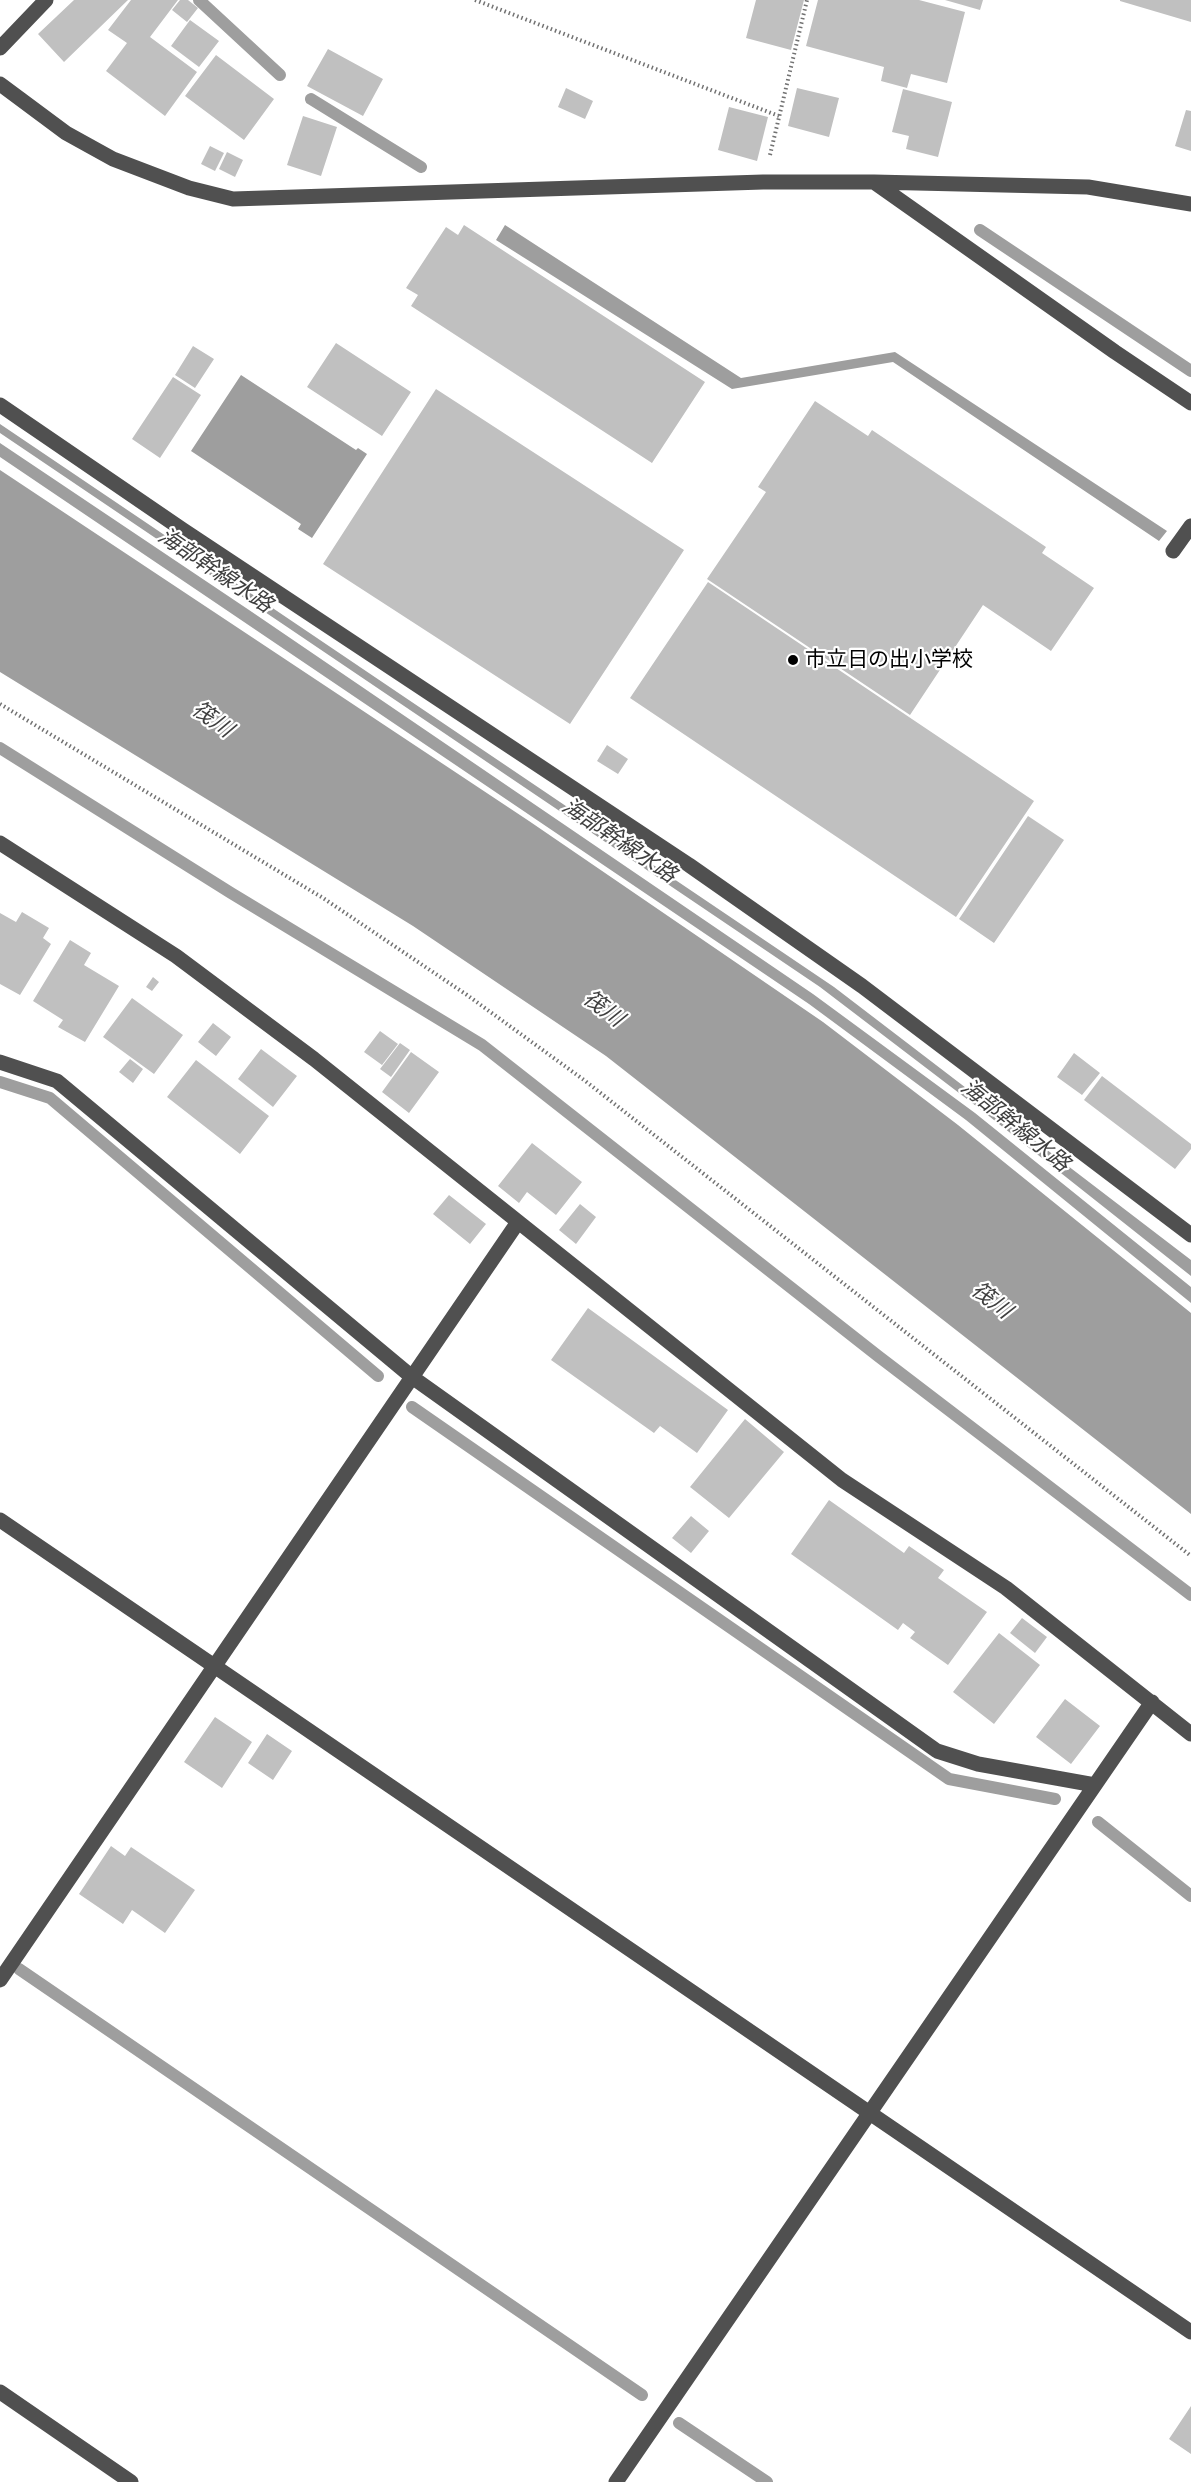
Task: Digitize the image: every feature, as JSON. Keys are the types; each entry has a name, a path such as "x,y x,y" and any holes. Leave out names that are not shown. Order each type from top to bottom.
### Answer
{"street":[{"path":"0,48 46,0"},
{"path":"0,84 66,133 113,159 189,188 233,199 764,182 874,182 1088,187 1191,204"},
{"path":"874,182 1191,403"},
{"path":"0,405 183,530 699,872 862,986 1191,1235"},
{"path":"1173,551 1191,526"},
{"path":"0,843 176,956 314,1059 842,1480 1006,1588 1191,1734"},
{"path":"0,1062 57,1081 412,1377 937,1751 978,1764 1095,1785"},
{"path":"0,1980 518,1222"},
{"path":"0,1520 1191,2332"},
{"path":"616,2482 1152,1702"},
{"path":"0,2392 131,2482"}],"path":[{"path":"475,0 779,116"},
{"path":"764,182 807,0"},
{"path":"0,704 323,898 467,995 584,1080 1191,1556"}],"water":[{"path":"505,225 741,378 895,352 1167,531 1159,541 893,362 732,389 496,240"},
{"path":"241,375 356,450 358,448 367,454 312,538 298,529 301,524 191,451"},
{"name":"海部幹線水路","path":"0,424 834,987 1191,1260 1191,1276 980,1109 820,987 0,433"},
{"path":"0,443 813,994 975,1113 1191,1287 1191,1303 966,1120 809,1004 0,457"},
{"name":"筏川","path":"0,470 529,821 823,1022 958,1125 1191,1313 1191,1514 606,1056 413,926 0,672"}],"building":[{"path":"74,0 128,0 64,62 38,34"},
{"path":"131,0 178,0 150,37 197,72 165,116 106,71 127,43 108,30"},
{"path":"180,0 188,0 198,8 187,22 172,10"},
{"path":"756,0 804,0 791,50 746,38"},
{"path":"818,0 919,0 965,12 947,83 911,74 907,88 881,81 884,67 806,46"},
{"path":"945,0 983,0 980,10"},
{"path":"1191,0 1191,22 1120,1"},
{"path":"190,20 219,41 199,67 171,46"},
{"path":"328,49 383,79 363,116 307,86"},
{"path":"216,55 274,99 244,140 185,96"},
{"path":"566,88 593,101 585,119 558,107"},
{"path":"797,88 839,98 829,137 788,126"},
{"path":"903,89 952,102 938,157 906,149 909,136 892,132"},
{"path":"729,107 768,117 757,161 718,150"},
{"path":"1186,110 1191,111 1191,151 1175,146"},
{"path":"303,116 337,127 321,176 287,165"},
{"path":"210,146 224,153 215,171 201,164"},
{"path":"227,152 243,160 235,177 219,169"},
{"path":"464,225 705,382 652,463 411,306 418,295 406,288 446,227 458,235"},
{"path":"336,343 411,392 382,436 307,387"},
{"path":"193,346 214,359 195,388 175,375"},
{"path":"173,377 201,395 160,458 132,439"},
{"path":"436,389 684,550 570,724 323,564"},
{"path":"815,401 868,436 872,430 1046,547 1042,553 1094,588 1051,651 983,605 910,715 707,579 766,492 758,487"},
{"path":"708,582 1034,801 956,917 630,698"},
{"path":"607,745 628,759 618,774 597,761"},
{"path":"1028,816 1064,840 994,943 959,919"},
{"path":"22,912 49,928 43,938 51,944 20,995 0,984 0,913 16,922"},
{"path":"70,940 91,953 84,965 119,986 85,1042 58,1027 63,1020 33,1001"},
{"path":"153,977 159,982 152,991 146,987"},
{"path":"132,998 183,1035 154,1074 103,1037"},
{"path":"213,1023 231,1037 216,1056 198,1042"},
{"path":"380,1031 398,1044 382,1065 364,1052"},
{"path":"400,1043 410,1050 391,1077 380,1069"},
{"path":"261,1049 297,1076 273,1107 238,1079"},
{"path":"411,1052 439,1072 409,1113 382,1092"},
{"path":"1074,1053 1100,1073 1082,1095 1057,1077"},
{"path":"130,1059 143,1069 133,1083 119,1072"},
{"path":"196,1060 269,1116 240,1154 167,1097"},
{"path":"1102,1076 1191,1144 1191,1149 1175,1169 1084,1100"},
{"path":"532,1143 582,1182 556,1215 527,1192 519,1203 498,1186"},
{"path":"449,1195 486,1224 470,1244 433,1214"},
{"path":"580,1204 596,1217 576,1244 559,1230"},
{"path":"588,1308 728,1410 697,1453 660,1426 654,1433 551,1360"},
{"path":"745,1419 784,1452 729,1518 690,1487"},
{"path":"829,1500 904,1553 909,1546 944,1570 938,1578 987,1612 948,1665 910,1638 915,1632 903,1623 898,1630 791,1554"},
{"path":"691,1516 709,1531 691,1553 672,1538"},
{"path":"1022,1618 1047,1637 1035,1653 1010,1633"},
{"path":"999,1633 1040,1665 994,1724 953,1692"},
{"path":"1065,1699 1100,1726 1071,1764 1036,1737"},
{"path":"215,1717 252,1742 222,1788 184,1762"},
{"path":"267,1734 292,1751 273,1780 248,1763"},
{"path":"111,1846 125,1856 131,1847 195,1890 165,1933 132,1910 123,1924 79,1894"},
{"path":"1191,2406 1191,2454 1169,2439"}],"waterway":[{"path":"199,0 280,75"},
{"path":"311,99 421,167"},
{"path":"980,230 1191,371"},
{"path":"0,748 231,893 482,1045 878,1356 1191,1595"},
{"path":"0,1082 50,1098 378,1376"},
{"path":"412,1407 949,1779 1055,1799"},
{"path":"1098,1822 1191,1896"},
{"path":"19,1969 642,2395"},
{"path":"679,2423 767,2482"}],"place":[{"name":"市立日の出小学校","path":"793,660"}]}
